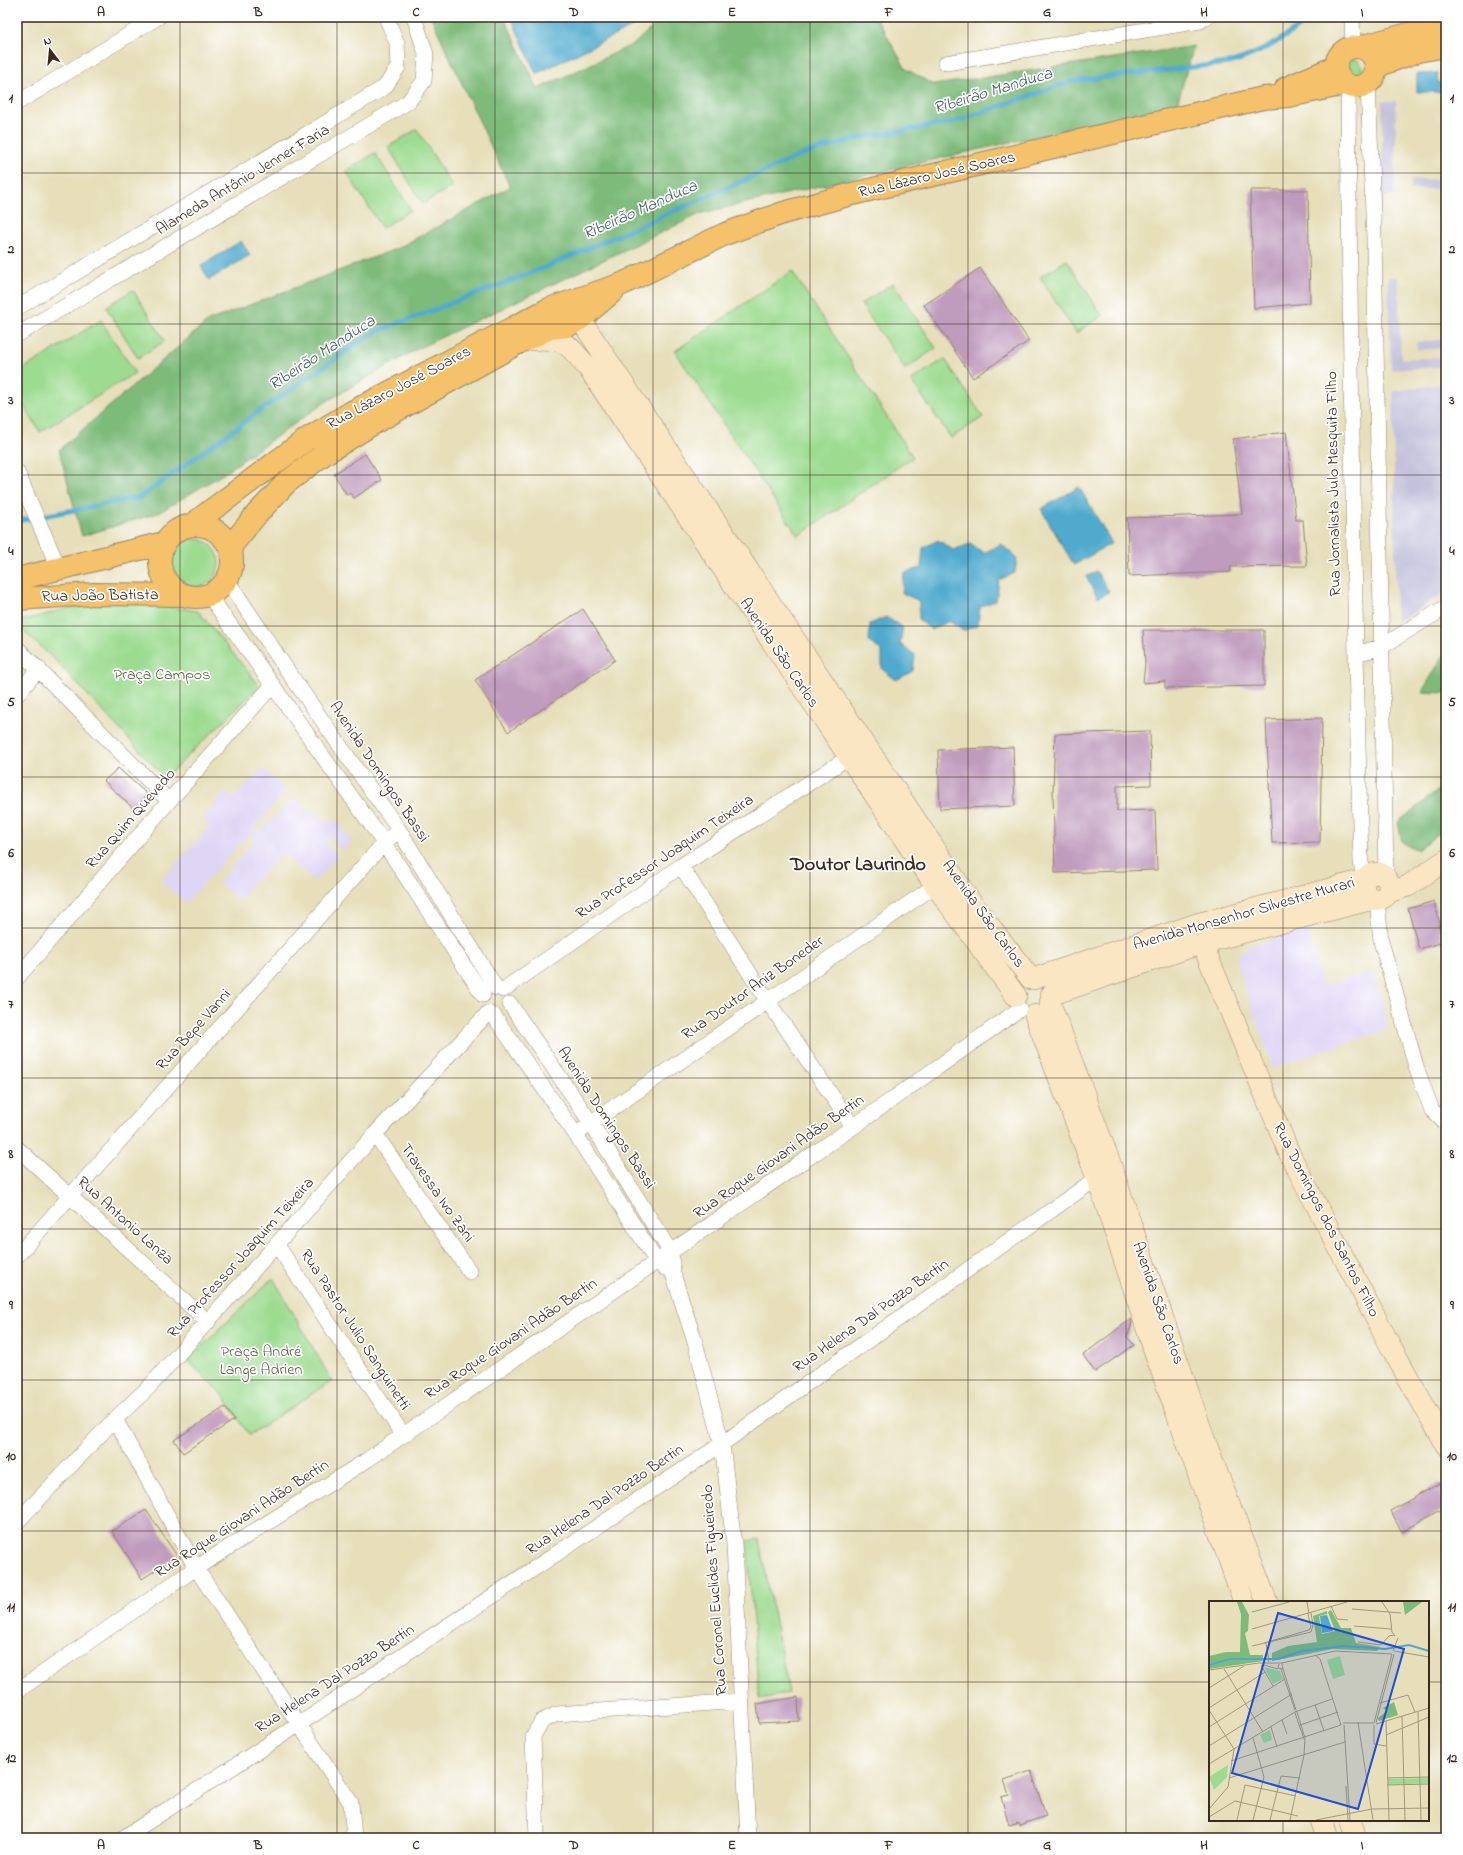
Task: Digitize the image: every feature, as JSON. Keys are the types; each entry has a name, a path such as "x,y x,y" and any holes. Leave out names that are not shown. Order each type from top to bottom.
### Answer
{"main road":[{"path":"1357,47 1372,54 1354,78 1342,53 1357,47 1446,24"},
{"name":"Rua Lázaro José Soares","path":"193,524 307,439 352,412 549,308 622,284 725,234 783,213 852,194 1354,78 1418,51 1446,46"},
{"name":"Rua Lázaro José Soares","path":"230,547 256,515 286,483 324,454 381,419 526,340 550,328 567,326 580,319 622,284"},
{"name":"Avenida São Carlos","path":"549,308 562,309 580,319 944,879 970,901 1032,979 1042,981 1048,987 1034,1004"},
{"name":"Avenida São Carlos","path":"526,340 553,338 567,344 589,369 849,756 944,879 1034,1004 1105,1177 1267,1601"},
{"path":"193,524 204,525 215,529 224,537 230,547 232,564 227,580 219,588 209,595 196,597 184,595 173,589 164,579 160,568 160,555 164,543 172,533 182,527 193,524"},
{"path":"17,579 164,543"},
{"path":"59,569 93,594"},
{"name":"Rua João Batista","path":"17,599 93,594 184,595"},
{"path":"1381,892 1408,886 1445,861"},
{"name":"Avenida Monsenhor Silvestre Murari","path":"1034,1004 1200,933 1364,880 1364,892 1381,892"},
{"name":"Avenida Monsenhor Silvestre Murari","path":"1032,979 1200,933 1381,892"},
{"name":"Rua Domingos dos Santos Filho","path":"1200,933 1290,1155 1391,1347 1446,1445"},
{"name":"Avenida São Carlos","path":"1105,1177 1153,1347 1244,1601"},
{"path":"1321,1821 1327,1838"},
{"path":"1350,1821 1356,1838"}],"street":[{"path":"17,103 158,17"},
{"name":"Alameda Antônio Jenner Faria","path":"17,308 385,87 398,67 397,43 386,17"},
{"name":"Alameda Antônio Jenner Faria","path":"17,335 408,102 424,81 426,54 414,17"},
{"path":"946,63 1200,21 1206,17"},
{"path":"1352,17 1357,47"},
{"path":"1354,78 1374,238 1381,647 1381,941 1417,1070 1432,1110 1446,1124"},
{"name":"Rua Jornalista Julo Mesquita Filho","path":"1354,78 1352,478 1361,862 1364,880"},
{"path":"17,472 30,497 59,569"},
{"path":"1352,478 1378,477"},
{"name":"Avenida Domingos Bassi","path":"227,580 399,830 500,989"},
{"path":"209,595 274,685 384,844 483,995"},
{"path":"1355,608 1380,606"},
{"path":"1356,654 1381,647 1446,607"},
{"path":"17,648 39,668 169,801"},
{"path":"17,695 39,668"},
{"name":"Rua Quim Quevedo","path":"17,978 169,801 274,685"},
{"name":"Rua Professor Joaquim Teixeira","path":"500,989 681,866 849,756"},
{"name":"Rua Bepe Vanni","path":"17,1256 384,844 399,830"},
{"path":"681,866 767,1000 854,1128"},
{"name":"Rua Doutor Aniz Boneder","path":"576,1135 767,1000 944,879"},
{"path":"491,1015 501,1015 506,1011 510,1004 508,996 500,989 488,989 483,995 481,1002 483,1008 491,1015 576,1135 657,1262 673,1274"},
{"name":"Avenida Domingos Bassi","path":"510,1004 591,1123 670,1253"},
{"name":"Rua Roque Giovani Adão Bertin","path":"17,1691 196,1568 403,1435 1034,1004"},
{"name":"Rua Professor Joaquim Teixeira","path":"17,1522 115,1419 149,1387 375,1134 491,1015"},
{"name":"Travessa Ivo Zani","path":"375,1134 470,1272"},
{"name":"Rua Antonio Lanza","path":"17,1148 208,1322"},
{"name":"Rua Helena Dal Pozzo Bertin","path":"123,1838 298,1726 722,1444 1105,1177"},
{"name":"Rua Pastor Julio Sanguinetti","path":"277,1245 403,1435"},
{"name":"Rua Coronel Euclides Figueiredo","path":"670,1253 673,1274 695,1342 722,1444 734,1544 748,1838"},
{"path":"115,1419 196,1568 298,1726 351,1803 354,1838"},
{"path":"537,1838 533,1736 542,1721 557,1714 741,1701"}],"shaded area":[{"path":"1382,101 1396,101 1395,195 1383,197"},
{"path":"1446,179 1446,189 1411,189 1411,180"},
{"path":"1388,277 1398,277 1401,359 1446,357 1446,367 1391,370"},
{"path":"1446,339 1446,348 1417,350 1416,342"},
{"path":"1446,383 1446,592 1396,623 1393,391"},
{"path":"263,768 286,790 255,828 259,832 294,798 312,814 315,811 327,823 334,819 343,828 340,830 352,840 343,851 328,836 324,841 338,856 315,882 282,853 238,901 219,882 254,840 249,834 186,903 161,881 210,826 203,820 224,793 234,798"},
{"path":"1306,927 1323,985 1374,972 1388,1029 1273,1068 1237,964 1239,955 1246,948"}],"green space":[{"path":"431,17 504,17 538,89 634,44 663,17 876,17 906,69 934,85 1194,46 1177,104 702,213 419,348 327,401 223,474 158,513 82,536 59,450 208,321 398,248 510,187"},
{"path":"1349,59 1357,59 1362,64 1360,75 1357,77 1349,77 1344,72 1344,64"},
{"path":"417,129 452,186 423,204 388,147"},
{"path":"375,153 411,210 382,228 346,171"},
{"path":"1067,260 1102,316 1076,333 1040,277"},
{"path":"792,271 913,457 798,536 675,351"},
{"path":"893,283 936,348 905,369 861,304"},
{"path":"133,290 165,341 138,358 106,307"},
{"path":"101,320 135,373 40,432 17,395 17,373"},
{"path":"945,359 983,417 951,438 911,380"},
{"path":"190,539 200,539 212,546 219,558 219,568 212,580 200,587 190,587 182,583 175,576 171,568 171,558 175,550 182,543"},
{"name":"Praça Campos","path":"121,600 198,611 260,686 165,778 56,661 17,625 17,622 70,608"},
{"path":"1446,651 1446,693 1422,692"},
{"path":"1446,784 1446,828 1417,850 1402,842 1398,822"},
{"name":"Praça André Lange Adrien","path":"273,1278 332,1381 249,1435 223,1395 187,1360"},
{"path":"759,1539 789,1693 759,1699 747,1541"}],"water":[{"path":"511,17 643,17 646,20 536,74"},
{"path":"1437,73 1438,83 1446,83 1446,92 1417,92 1417,74"},
{"path":"241,241 250,255 209,280 201,266"},
{"path":"1079,487 1112,543 1074,565 1041,509"},
{"path":"938,540 953,550 970,544 984,553 1001,544 1017,558 1015,573 999,580 996,600 980,607 978,625 963,631 949,621 932,630 919,620 919,601 902,593 904,573 921,568 923,548"},
{"path":"1096,571 1109,592 1098,598 1086,577"},
{"path":"886,617 903,628 900,644 915,655 913,671 896,680 882,669 882,651 869,642 870,624"}],"building":[{"path":"1250,190 1308,190 1310,303 1254,308"},
{"path":"980,268 1029,341 973,378 924,305"},
{"path":"1286,432 1296,520 1303,520 1307,566 1230,567 1231,572 1129,576 1127,518 1242,514 1233,439"},
{"path":"365,454 382,480 354,498 350,493 347,495 334,474"},
{"path":"583,609 615,660 508,732 475,680"},
{"path":"1143,630 1264,630 1264,686 1165,688 1165,681 1143,683 1145,663"},
{"path":"1322,718 1320,842 1272,843 1266,720"},
{"path":"1150,731 1151,785 1117,786 1117,811 1155,810 1157,870 1055,873 1053,791 1055,734"},
{"path":"1013,747 1015,806 940,809 938,750"},
{"path":"118,768 147,794 135,810 104,781"},
{"path":"1434,901 1440,924 1438,925 1443,942 1419,949 1408,909"},
{"path":"1131,1319 1132,1323 1127,1337 1134,1345 1095,1372 1083,1355"},
{"path":"225,1407 234,1420 183,1453 174,1440"},
{"path":"1440,1483 1446,1496 1446,1507 1402,1532 1390,1511"},
{"path":"146,1510 177,1556 142,1579 112,1531"},
{"path":"798,1697 799,1721 759,1723 757,1704"},
{"path":"1031,1771 1046,1816 1019,1825 1018,1822 1009,1825 1001,1797 1009,1795 1004,1780"}],"waterway":[{"name":"Ribeirão Manduca","path":"17,521 141,497 265,407 373,333 541,269 804,154 858,138 954,122 1072,81 1229,63 1264,49 1312,17"}],"district":[{"name":"Doutor Laurindo","path":"858,865"}]}
